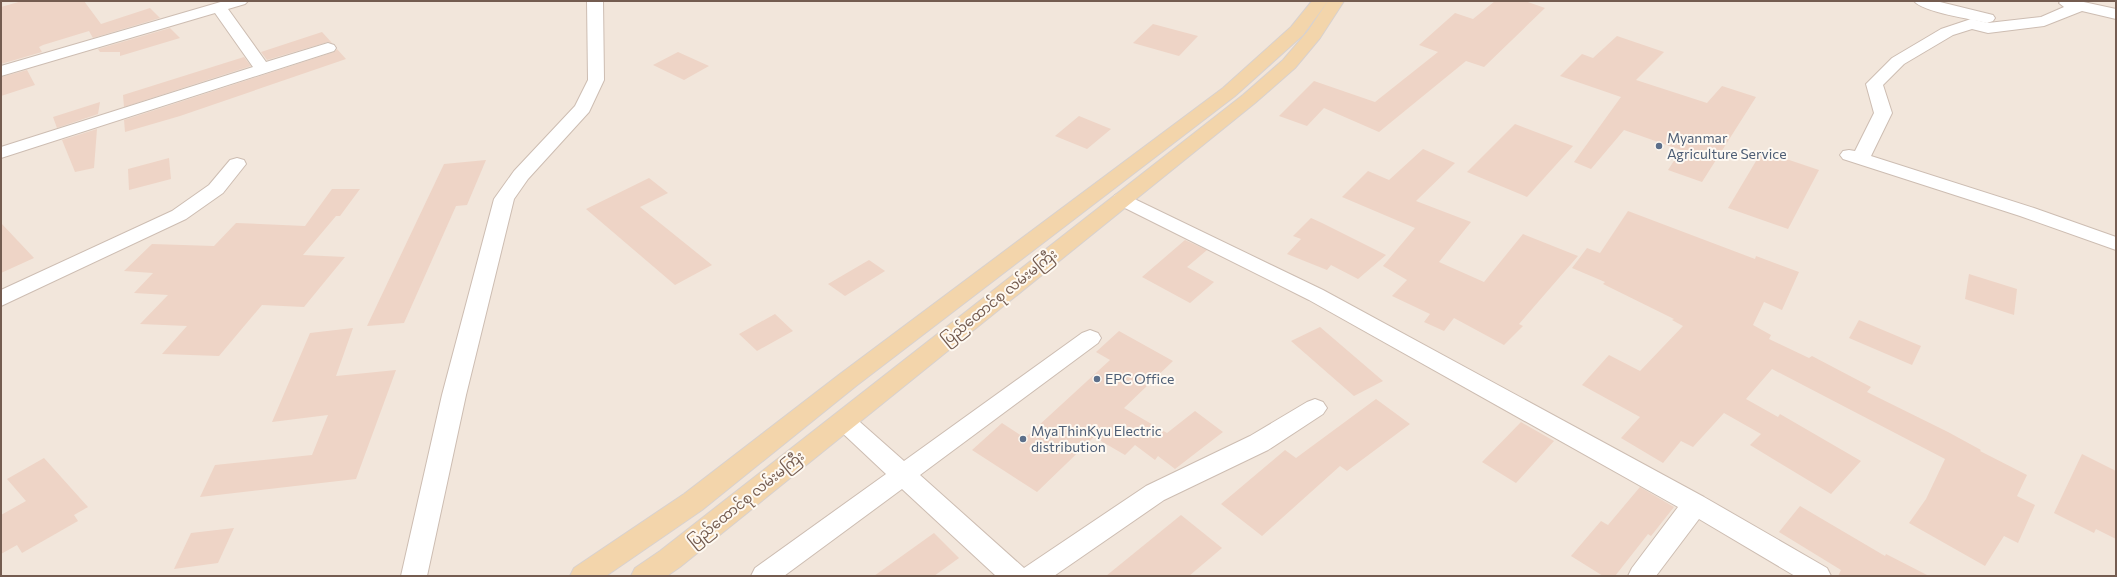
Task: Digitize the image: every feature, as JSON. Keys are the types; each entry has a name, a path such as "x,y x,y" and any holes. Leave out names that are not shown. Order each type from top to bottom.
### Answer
{"main road":[{"path":"584,576 693,502 848,380 1229,92 1297,31 1320,1"},
{"name":"ပြည်ထောင်စု လမ်းမကြီး","path":"645,576 670,559 1249,99 1289,64 1314,34 1336,1"}],"street":[{"path":"1,71 240,1"},
{"path":"414,576 454,395 504,200 521,175 583,108 596,80 595,1"},
{"path":"1922,1 1971,15 2021,24"},
{"path":"2057,1 2116,14"},
{"path":"2080,6 2044,21 1988,28 1971,24 1947,32 1898,61 1874,84 1883,113 1855,157 2027,212 2116,244"},
{"path":"218,7 262,68"},
{"path":"1,153 328,48"},
{"path":"1,300 179,215 216,189 237,164"},
{"path":"1122,199 1316,295 1695,504 1818,576"},
{"path":"764,576 1090,338"},
{"path":"1033,576 1155,493 1259,442 1315,408"},
{"path":"844,421 1014,576"},
{"path":"1641,576 1695,504"}],"shaded area":[{"path":"1,1 2116,1 2116,576 1,576"}],"building":[{"path":"22,1 84,1 101,24 150,8 160,18 93,38 89,31 43,45 39,47 42,52 1,64 1,7"},
{"path":"1495,1 1525,1 1545,8 1484,67 1466,61 1379,132 1324,108 1307,126 1279,116 1314,81 1375,102 1438,52 1419,45 1455,13 1473,19"},
{"path":"1153,24 1198,36 1179,56 1133,43"},
{"path":"170,28 180,38 120,56 120,52 100,52 98,49"},
{"path":"322,32 332,43 328,42 267,60 261,52"},
{"path":"1617,36 1664,52 1636,80 1707,103 1722,86 1756,97 1702,182 1668,170 1681,150 1624,130 1591,169 1574,162 1621,97 1560,76 1582,54 1593,58"},
{"path":"337,49 346,59 180,116 125,132 124,120 334,52"},
{"path":"678,52 709,66 684,80 653,65"},
{"path":"244,57 251,66 124,107 123,95"},
{"path":"27,70 35,85 1,96 1,77"},
{"path":"100,102 98,114 57,128 53,117"},
{"path":"1079,116 1111,129 1087,149 1055,136"},
{"path":"1515,124 1573,146 1527,197 1467,172"},
{"path":"97,129 94,168 75,172 62,140"},
{"path":"1423,149 1455,163 1416,201 1471,222 1439,262 1484,282 1523,234 1578,256 1519,324 1523,326 1504,345 1454,318 1444,331 1424,322 1430,314 1392,296 1407,280 1383,266 1415,228 1342,197 1368,171 1389,180"},
{"path":"1762,151 1819,170 1788,229 1728,208"},
{"path":"169,158 171,179 129,190 128,169"},
{"path":"486,160 467,205 456,206 404,323 367,326 444,164"},
{"path":"649,178 668,193 640,207 712,265 675,285 586,209"},
{"path":"332,189 360,189 340,216 336,216 303,255 345,257 304,307 262,305 219,356 162,354 187,326 140,324 168,295 134,293 153,273 124,271 152,244 214,246 236,223 305,226"},
{"path":"1628,211 1755,259 1756,256 1799,272 1782,310 1764,302 1753,325 1771,335 1769,339 1809,358 1812,356 1871,387 1867,392 1948,432 1981,450 1980,451 2027,475 2017,496 2035,505 2018,543 2004,536 1985,566 1909,523 1926,499 1945,459 1772,369 1746,399 1778,417 1780,414 1861,461 1831,494 1750,445 1761,434 1724,413 1693,447 1681,441 1663,463 1621,438 1640,417 1582,385 1609,355 1640,371 1683,326 1672,320 1674,319 1603,284 1605,282 1572,268 1587,248 1600,253"},
{"path":"1311,218 1386,255 1358,279 1331,265 1327,270 1287,254 1301,239 1293,236"},
{"path":"1,223 34,258 1,273"},
{"path":"1185,240 1207,250 1187,267 1214,282 1190,303 1142,277"},
{"path":"869,260 885,271 845,296 828,284"},
{"path":"1969,274 2017,289 2014,315 1965,299"},
{"path":"775,314 793,331 757,351 739,334"},
{"path":"1859,320 1921,346 1912,365 1849,338"},
{"path":"1320,327 1383,381 1354,396 1291,341"},
{"path":"353,328 336,376 396,370 356,479 200,497 215,465 312,455 328,415 272,422 310,333"},
{"path":"1119,331 1173,361 1124,408 1167,433 1195,411 1223,432 1175,469 1158,456 1155,460 1135,445 1125,455 1094,437 1037,492 972,450 1002,423 1025,438 1110,360 1096,352"},
{"path":"1376,399 1410,424 1347,471 1340,466 1262,536 1221,504 1285,450 1296,458"},
{"path":"1521,422 1554,441 1516,483 1482,462"},
{"path":"2082,454 2116,471 2116,539 2096,529 2094,533 2054,513"},
{"path":"44,458 88,507 74,515 78,521 22,553 17,545 1,554 1,515 26,501 7,479"},
{"path":"1640,487 1674,507 1651,536 1648,534 1615,576 1603,576 1571,556 1601,521 1608,525"},
{"path":"1800,506 1885,556 1886,554 1929,576 1838,576 1841,570 1779,532"},
{"path":"1181,515 1222,548 1189,576 1106,576"},
{"path":"234,528 218,563 174,569 191,533"},
{"path":"934,533 959,558 934,576 874,576"}],"place":[{"name":"Myanmar Agriculture Service","path":"1659,146"},
{"name":"EPC Office","path":"1097,379"},
{"name":"MyaThinKyu Electric distribution","path":"1023,439"}]}
